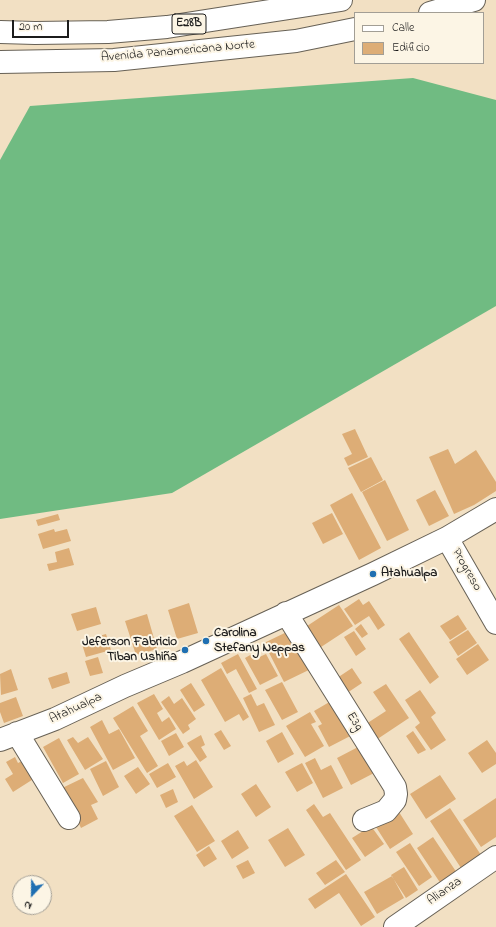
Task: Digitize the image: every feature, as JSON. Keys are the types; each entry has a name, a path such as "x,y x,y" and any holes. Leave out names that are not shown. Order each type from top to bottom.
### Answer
{"main road":[{"name":"Avenida Panamericana Norte","path":"0,32 35,34 108,32 167,27 341,0"},
{"path":"433,12 474,0"},
{"name":"Avenida Panamericana Norte","path":"0,62 114,60 296,40 354,29"},
{"name":"Atahualpa","path":"9,737 55,719 373,574 447,538 496,509"},
{"name":"Progreso","path":"447,538 496,623"},
{"name":"E3g","path":"286,613 395,787 395,800 386,811 364,820"},
{"path":"9,737 69,818"},
{"name":"Alianza","path":"395,927 496,857"}],"green space":[{"path":"413,78 496,100 496,306 172,493 0,519 0,160 30,106"}],"building":[{"path":"355,429 368,457 348,466 344,458 352,454 342,434"},
{"path":"448,449 455,464 476,450 496,482 496,491 474,505 454,514 429,457"},
{"path":"371,457 383,480 361,492 348,468"},
{"path":"385,480 409,530 387,541 362,492"},
{"path":"435,490 449,516 429,526 416,500"},
{"path":"352,493 381,548 359,560 330,505"},
{"path":"332,513 343,534 323,544 312,523"},
{"path":"58,514 60,520 38,526 36,520"},
{"path":"54,529 55,532 67,529 71,541 43,549 38,534"},
{"path":"69,548 74,565 49,571 47,564 57,562 55,552"},
{"path":"359,599 363,605 369,601 385,625 378,630 369,616 355,625 344,609"},
{"path":"189,603 198,633 177,639 168,610"},
{"path":"339,605 353,626 318,649 304,628"},
{"path":"96,607 101,624 77,631 71,614"},
{"path":"147,614 157,649 136,655 125,621"},
{"path":"458,615 467,629 450,640 440,626"},
{"path":"361,624 368,634 362,638 355,629"},
{"path":"295,628 315,667 284,682 264,643"},
{"path":"468,630 477,643 458,656 449,642"},
{"path":"354,631 366,649 356,656 344,637"},
{"path":"409,632 439,677 430,684 399,639"},
{"path":"106,634 111,650 86,657 81,641"},
{"path":"478,644 489,660 467,675 456,659"},
{"path":"238,654 257,689 249,693 236,669 227,674 221,663"},
{"path":"252,654 255,659 266,654 278,676 260,685 245,658"},
{"path":"98,657 103,673 90,676 85,661"},
{"path":"221,668 249,717 243,721 239,714 225,722 201,680"},
{"path":"352,668 362,683 347,693 337,678"},
{"path":"11,669 18,690 1,695 0,674"},
{"path":"67,672 70,683 52,689 48,678"},
{"path":"282,682 298,712 282,720 265,690"},
{"path":"191,683 205,705 194,712 180,690"},
{"path":"386,684 409,718 376,740 366,724 386,711 373,692"},
{"path":"420,690 436,713 431,717 446,740 431,750 415,727 420,723 405,700"},
{"path":"154,694 163,709 157,713 162,722 169,717 176,729 159,740 137,703"},
{"path":"251,694 257,706 264,703 275,725 259,732 243,698"},
{"path":"169,696 174,704 182,698 196,719 188,725 190,729 183,734 161,702"},
{"path":"16,697 23,716 4,723 0,712 0,703"},
{"path":"338,697 358,732 329,747 318,726 322,724 314,711"},
{"path":"133,706 148,731 140,736 158,766 147,773 113,718"},
{"path":"310,712 316,722 311,724 324,746 305,757 286,726"},
{"path":"102,720 109,734 119,729 135,758 113,770 90,727"},
{"path":"221,730 231,746 224,750 214,734"},
{"path":"413,731 426,750 418,754 406,736"},
{"path":"282,732 294,754 278,763 266,741"},
{"path":"176,733 184,747 169,756 161,741"},
{"path":"201,735 205,745 201,747 207,757 200,762 187,743"},
{"path":"73,737 78,743 88,737 103,759 85,770 67,740"},
{"path":"59,738 79,774 63,783 43,747"},
{"path":"487,740 496,753 496,764 482,773 468,753"},
{"path":"360,746 374,773 351,785 337,758"},
{"path":"15,757 18,763 24,760 35,778 13,792 5,779 13,774 6,762"},
{"path":"315,758 321,770 331,765 343,788 323,798 305,763"},
{"path":"196,760 213,787 194,799 175,766 184,761 187,766"},
{"path":"106,761 119,787 103,796 90,769"},
{"path":"168,763 176,777 157,788 149,774"},
{"path":"302,763 313,783 297,792 285,772"},
{"path":"138,767 150,784 136,794 124,776"},
{"path":"440,775 456,799 426,819 410,794"},
{"path":"83,778 98,802 91,805 98,819 81,828 74,813 58,790"},
{"path":"256,784 271,807 256,817 241,794"},
{"path":"173,789 178,802 166,808 160,795"},
{"path":"496,798 496,837 481,847 463,820"},
{"path":"314,804 323,817 330,813 361,860 346,870 306,810"},
{"path":"192,805 215,841 197,852 174,816"},
{"path":"450,808 481,855 461,868 430,821"},
{"path":"399,812 413,834 390,849 376,827"},
{"path":"371,826 384,844 365,857 352,838"},
{"path":"288,828 305,855 285,867 268,840"},
{"path":"238,830 249,848 232,859 221,841"},
{"path":"433,837 457,873 441,884 417,848"},
{"path":"410,843 432,877 419,886 396,852"},
{"path":"209,846 217,859 204,867 196,855"},
{"path":"248,860 255,873 243,879 236,866"},
{"path":"336,860 345,872 325,885 316,873"},
{"path":"404,867 418,890 406,898 391,875"},
{"path":"346,874 375,917 361,926 339,893 315,909 308,899"},
{"path":"392,876 404,898 377,914 364,892"}],"place":[{"name":"Atahualpa","path":"373,574"},
{"name":"Carolina Stefany Neppas","path":"206,641"},
{"name":"Jeferson Fabricio Tiban Ushiña","path":"185,650"}]}
